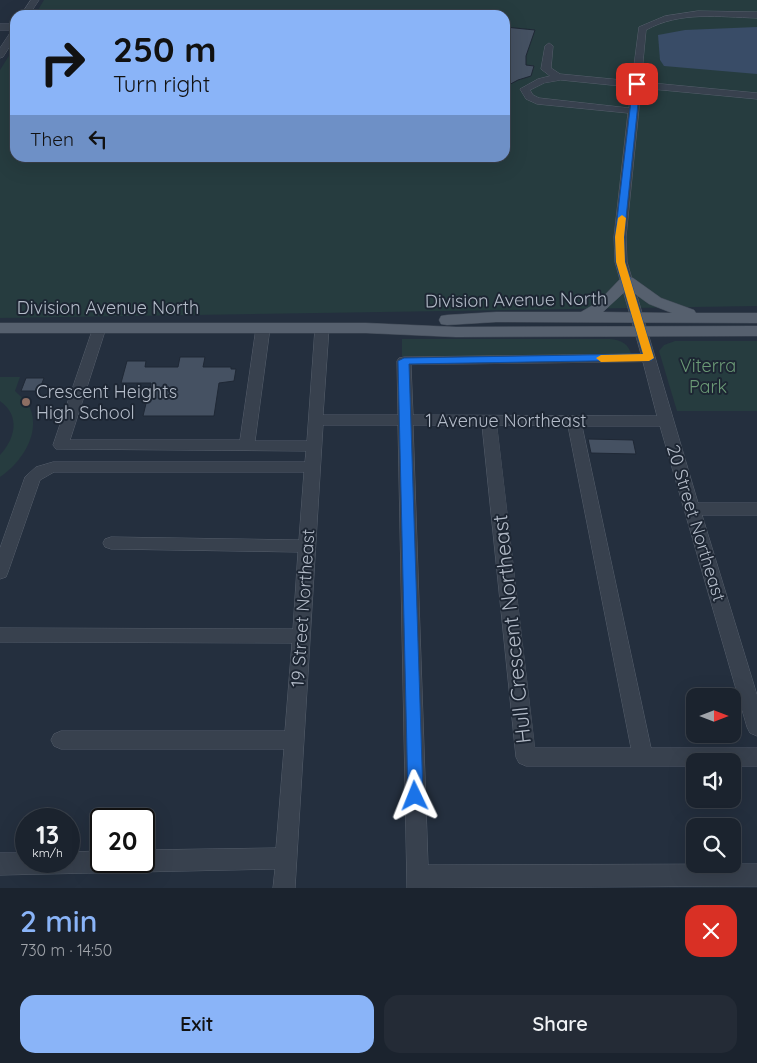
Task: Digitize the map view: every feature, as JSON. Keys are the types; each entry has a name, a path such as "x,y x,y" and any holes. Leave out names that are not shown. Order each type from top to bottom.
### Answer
{"main road":[{"path":"585,317 604,305 626,281 662,304 708,318"},
{"name":"Division Avenue North","path":"366,328 400,323 462,319 585,317 640,325 757,331"},
{"name":"Division Avenue North","path":"0,328 366,328 456,332 640,325 708,318 757,318"}],"street":[{"name":"20 Street Northeast","path":"757,15 663,18 650,23 642,29 620,237 621,262 626,281 757,727"},
{"path":"0,55 10,39"},
{"path":"549,46 546,69 557,77"},
{"path":"634,111 537,101 527,94 525,90 530,86 557,77 757,96"},
{"path":"99,328 62,446 314,446"},
{"path":"247,446 263,328"},
{"name":"19 Street Northeast","path":"284,888 322,328"},
{"path":"649,358 404,361 418,882 757,875"},
{"name":"1 Avenue Northeast","path":"316,420 666,421"},
{"name":"Hull Crescent Northeast","path":"489,421 526,757 757,757"},
{"path":"574,421 643,757"},
{"path":"0,572 33,477 41,471 53,467 313,467"},
{"path":"692,509 757,509"},
{"path":"111,544 307,546"},
{"path":"0,635 301,636"},
{"path":"61,740 294,740"},
{"path":"0,864 286,858"}],"green space":[{"path":"44,0 757,0 757,306 0,318 0,70 10,54 10,162 510,162 510,10 38,10"},
{"path":"402,339 610,339 618,340 624,344 629,349 632,357 402,356"},
{"name":"Viterra Park","path":"675,341 757,341 757,411 677,411 659,351 664,345"},
{"path":"0,377 20,377 15,391 29,406 33,418 33,428 31,438 22,456 0,477 0,455 9,442 14,428 11,414 0,401"}],"water":[{"path":"757,27 757,74 664,66 660,60 658,35 685,30"}],"building":[{"path":"510,28 535,30 526,56 526,65 534,66 531,76 510,84"},
{"path":"180,357 205,357 203,367 231,367 231,369 236,369 234,381 219,383 214,416 143,416 151,383 121,383 127,361 146,361 145,367 178,367"},
{"path":"26,378 44,378 39,391 21,391"},
{"path":"588,439 633,440 636,454 591,453"}],"slow traffic":[{"path":"601,358 649,358 621,262 620,237 622,218"}],"place":[{"name":"Crescent Heights High School","path":"26,402"}],"route":[{"path":"415,796 404,361 649,358 621,262 620,237 637,84"}]}
